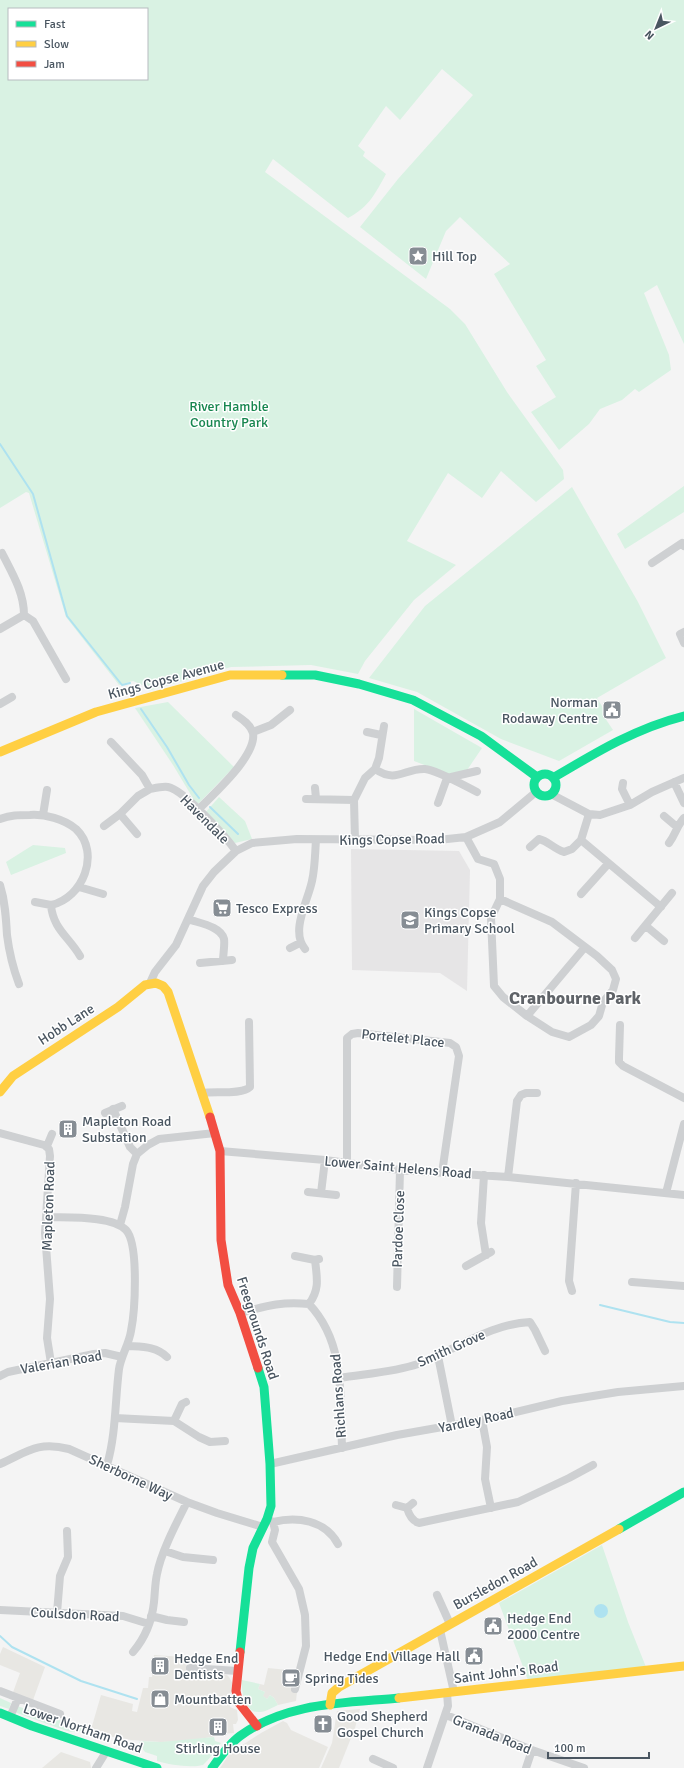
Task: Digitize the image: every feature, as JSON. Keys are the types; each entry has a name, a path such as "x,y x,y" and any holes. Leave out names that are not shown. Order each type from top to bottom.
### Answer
{"street":[{"path":"652,563 683,543"},
{"path":"2,553 19,588 24,603 24,615"},
{"path":"0,630 24,615"},
{"path":"24,615 33,621 66,679"},
{"path":"684,632 680,634 684,643"},
{"name":"Kings Copse Avenue","path":"0,752 96,712 230,675 315,675 359,684 414,700 482,736 537,777"},
{"path":"0,704 12,697"},
{"path":"252,732 271,725 285,712"},
{"path":"553,778 630,735 684,716"},
{"path":"198,810 232,776 244,760 252,739 252,732 248,725 237,718"},
{"path":"355,840 354,800 365,778 375,769 379,758 381,735 384,726"},
{"path":"367,732 381,735"},
{"path":"104,826 120,814 138,796 150,789 142,776 111,742"},
{"path":"375,769 384,775 395,776 426,769 477,792"},
{"path":"447,778 477,770"},
{"path":"551,794 556,785 553,778 544,774 537,777 534,785 536,792 544,796 551,794 589,814 600,815 630,805 652,792 684,778"},
{"path":"438,803 447,778"},
{"path":"674,782 684,803"},
{"path":"620,786 630,805"},
{"name":"Havendale","path":"150,789 169,787 183,794 229,841 236,851"},
{"path":"315,788 316,798"},
{"path":"43,815 42,799 47,790"},
{"name":"Kings Copse Road","path":"150,983 155,972 176,945 203,886 214,872 236,851 252,843 297,839 438,840 466,837 500,822 536,792"},
{"path":"306,799 316,798 354,800"},
{"path":"120,814 137,834"},
{"path":"530,847 539,839 544,840 555,849 564,852 572,848 581,840 589,814"},
{"path":"0,819 10,815 43,815 62,821 76,830 82,839 88,856 86,869 79,887 68,897 51,905 35,902"},
{"path":"664,816 677,826"},
{"path":"669,843 676,834 677,826 684,818"},
{"path":"466,837 478,859 494,864 500,879 500,899 491,918 494,986 503,997 527,1016 552,1032 569,1038 591,1025 599,1016 603,1002 613,990 616,979 612,970 552,922 500,899"},
{"path":"290,948 303,946 300,928 312,880 316,840"},
{"path":"581,840 661,907"},
{"path":"581,894 608,864"},
{"path":"0,885 6,911 4,937 19,984"},
{"path":"79,887 104,894"},
{"path":"635,938 672,893"},
{"path":"51,905 53,919 60,931 73,944 80,956"},
{"path":"188,919 214,928 220,933 224,938 223,961"},
{"path":"646,926 664,941"},
{"path":"527,1016 585,947"},
{"path":"200,963 232,960"},
{"name":"Hobb Lane","path":"1,1089 14,1076 42,1056 111,1011 150,983"},
{"name":"Freegrounds Road","path":"150,983 160,984 168,992 216,1133 220,1151 221,1240 228,1285 240,1313 264,1388 270,1464 271,1506 267,1522 275,1530 272,1542 299,1589 305,1615 306,1646 295,1689"},
{"path":"202,1093 214,1091 241,1092 246,1091 250,1087 250,1025"},
{"path":"620,1025 619,1062 623,1066 684,1098"},
{"name":"Portelet Place","path":"347,1163 347,1038 352,1034 366,1033 450,1043 456,1047 459,1056 442,1173"},
{"path":"508,1177 517,1101 521,1095 526,1093 538,1093"},
{"path":"105,1113 122,1106"},
{"path":"113,1109 130,1147 137,1154"},
{"path":"666,1193 684,1124"},
{"name":"Mapleton Road","path":"0,1133 47,1146 50,1156 45,1234 50,1300 47,1338 51,1363"},
{"path":"120,1225 125,1208 133,1164 137,1154 148,1145 159,1139 216,1133"},
{"path":"47,1146 52,1134"},
{"name":"Lower Saint Helens Road","path":"220,1151 325,1160 400,1170 508,1177 684,1195"},
{"path":"321,1193 325,1160"},
{"name":"Pardoe Close","path":"397,1288 400,1170"},
{"path":"466,1266 489,1254 481,1223 484,1175"},
{"path":"572,1291 569,1281 576,1183"},
{"path":"308,1192 336,1195"},
{"path":"46,1217 114,1222 120,1225 130,1235 134,1253 132,1324 127,1346 119,1367 112,1447 107,1465"},
{"path":"240,1313 272,1304 309,1304 316,1295 318,1281 317,1259 295,1256"},
{"path":"632,1282 684,1286"},
{"name":"Richlans Road","path":"309,1304 320,1315 336,1351 340,1378 342,1448"},
{"name":"Smith Grove","path":"340,1378 417,1364 438,1356 488,1331 518,1323 530,1322 536,1330 545,1351"},
{"path":"127,1346 150,1347 165,1352"},
{"name":"Valerian Road","path":"0,1376 8,1372 94,1354 105,1353 122,1357"},
{"path":"438,1356 452,1426"},
{"name":"Yardley Road","path":"270,1464 482,1420 569,1400 618,1392 684,1386"},
{"path":"174,1421 182,1404 186,1402"},
{"path":"115,1418 174,1421 199,1438 210,1442 225,1441"},
{"path":"482,1420 487,1447 485,1479 491,1508"},
{"name":"Sherborne Way","path":"0,1464 23,1453 49,1445 77,1452 187,1502 217,1513 267,1522"},
{"path":"396,1505 410,1505 410,1516 414,1524 419,1523 518,1502 569,1481 593,1465"},
{"name":"Bursledon Road","path":"330,1705 332,1693 339,1686 684,1492"},
{"path":"133,1652 142,1641 149,1624 157,1573 174,1528 187,1502"},
{"path":"257,1726 236,1697 240,1643 249,1568 253,1548 267,1522 290,1519 321,1525 338,1540"},
{"path":"57,1613 60,1576 68,1557 67,1531"},
{"path":"165,1551 183,1557 213,1560"},
{"path":"437,1595 450,1624"},
{"name":"Coulsdon Road","path":"0,1610 123,1616 149,1624"},
{"path":"151,1616 184,1622"},
{"path":"427,1768 446,1715 451,1693 440,1630"},
{"name":"Saint John's Road","path":"212,1768 240,1736 286,1712 330,1705 451,1693 684,1666"},
{"path":"190,1668 238,1671"},
{"path":"0,1691 60,1714"},
{"path":"10,1717 18,1698"},
{"name":"Lower Northam Road","path":"0,1713 106,1752 157,1768"},
{"name":"Granada Road","path":"446,1715 532,1750 584,1768"},
{"path":"526,1768 532,1750"},
{"path":"96,1768 106,1752"},
{"path":"377,1763 393,1768"}],"shaded area":[{"name":"Kings Copse Primary School","path":"351,849 459,851 470,870 467,991 440,973 352,970"},
{"path":"3,1647 45,1667 32,1703 12,1695 20,1673 0,1665 0,1654"},
{"path":"154,1655 184,1657 185,1664 195,1673 227,1675 233,1684 230,1707 237,1710 238,1720 236,1724 233,1724 234,1733 219,1734 219,1736 185,1741 161,1742 131,1740 90,1733 101,1695 133,1704 132,1711 137,1712 143,1688 148,1688 149,1677 152,1677"},
{"path":"268,1668 298,1671 295,1690 297,1692 296,1701 278,1705 274,1698 270,1695 267,1699 262,1696 265,1692 258,1689 260,1684 264,1685"},
{"path":"360,1709 355,1728 339,1768 321,1768 332,1743 337,1711"},
{"path":"283,1721 287,1723 291,1730 328,1747 319,1768 220,1768 228,1756 236,1749"},
{"path":"61,1752 90,1762 91,1768 42,1768"}],"green space":[{"name":"River Hamble Country Park","path":"0,0 684,0 684,344 657,285 644,293 669,355 671,370 639,392 635,389 622,400 600,409 589,424 559,450 531,412 556,397 536,366 546,360 494,274 510,264 460,217 446,231 426,279 360,227 398,179 473,95 442,69 400,120 386,106 358,146 365,152 363,156 386,174 375,194 366,205 348,218 273,159 265,172 450,309 465,324 507,392 563,470 564,479 536,502 501,471 482,498 448,473 407,541 456,565 414,600 365,661 358,674 311,665 231,667 148,691 147,687 133,681 119,685 66,617 29,493 26,492 0,508"},
{"path":"684,486 684,512 625,549 617,534"},
{"path":"572,487 638,602 666,658 597,698 606,713 603,715 613,730 559,761 501,739 417,692 369,678 425,606"},
{"path":"168,702 234,767 197,805 173,765 135,708"},
{"path":"414,709 482,748 461,779 414,761"},
{"path":"219,797 245,821 252,839 235,843 205,813"},
{"path":"33,845 65,848 66,853 11,875 6,862"},
{"path":"602,1545 628,1622 646,1667 528,1680 499,1603"},
{"path":"242,1680 260,1684 258,1689 265,1692 263,1696 267,1699 270,1695 274,1698 278,1705 262,1712 255,1712 247,1706 242,1690"},
{"path":"0,1698 11,1703 9,1709 0,1706"},
{"path":"17,1706 81,1727 83,1731 71,1732 17,1713 15,1712"},
{"path":"214,1737 215,1741 221,1743 206,1763 198,1766 180,1766 157,1761 157,1756 145,1752 139,1744 140,1741 161,1742"}],"water":[{"path":"601,1604 606,1606 608,1611 606,1616 601,1618 596,1616 594,1611 596,1606"}],"waterway":[{"path":"0,444 33,494 67,616 122,685 130,683"},
{"path":"141,709 167,747 189,785 199,798"},
{"path":"210,807 238,834"},
{"path":"600,1305 670,1322 684,1323"},
{"path":"0,1636 12,1647 81,1681 137,1699"}],"traffic: fast":[{"path":"282,675 315,675 359,684 413,700 481,736 537,777"},
{"path":"553,778 616,742 649,727 684,716"},
{"path":"545,774 553,777 556,785 553,793 545,796 537,793 534,785 537,777 545,774"},
{"path":"240,1652 249,1568 253,1548 267,1519 271,1506 270,1464 264,1387 258,1368"},
{"path":"619,1529 684,1492"},
{"path":"212,1768 221,1755 236,1739 258,1725 277,1716 317,1706 399,1698"},
{"path":"0,1713 32,1726 157,1768"}],"traffic: slow":[{"path":"0,752 96,712 230,675 282,675"},
{"path":"0,1092 13,1076 118,1007 145,985 156,983 163,986 168,992 210,1117"},
{"path":"330,1705 332,1693 339,1687 619,1529"},
{"path":"399,1698 684,1666"}],"traffic: jam":[{"path":"210,1117 220,1151 221,1240 228,1285 240,1313 258,1368"},
{"path":"240,1652 236,1691 239,1703 257,1726"}],"place":[{"name":"Hill Top","path":"418,256"},
{"name":"Norman Rodaway Centre","path":"612,710"},
{"name":"Tesco Express","path":"222,908"},
{"name":"Kings Copse Primary School","path":"410,920"},
{"name":"Mapleton Road Substation","path":"68,1129"},
{"name":"Hedge End 2000 Centre","path":"493,1626"},
{"name":"Hedge End Village Hall","path":"474,1656"},
{"name":"Hedge End Dentists","path":"160,1666"},
{"name":"Spring Tides","path":"291,1678"},
{"name":"Mountbatten","path":"160,1699"},
{"name":"Good Shepherd Gospel Church","path":"323,1724"},
{"name":"Stirling House","path":"218,1727"}],"district":[{"name":"Cranbourne Park","path":"575,998"}]}
